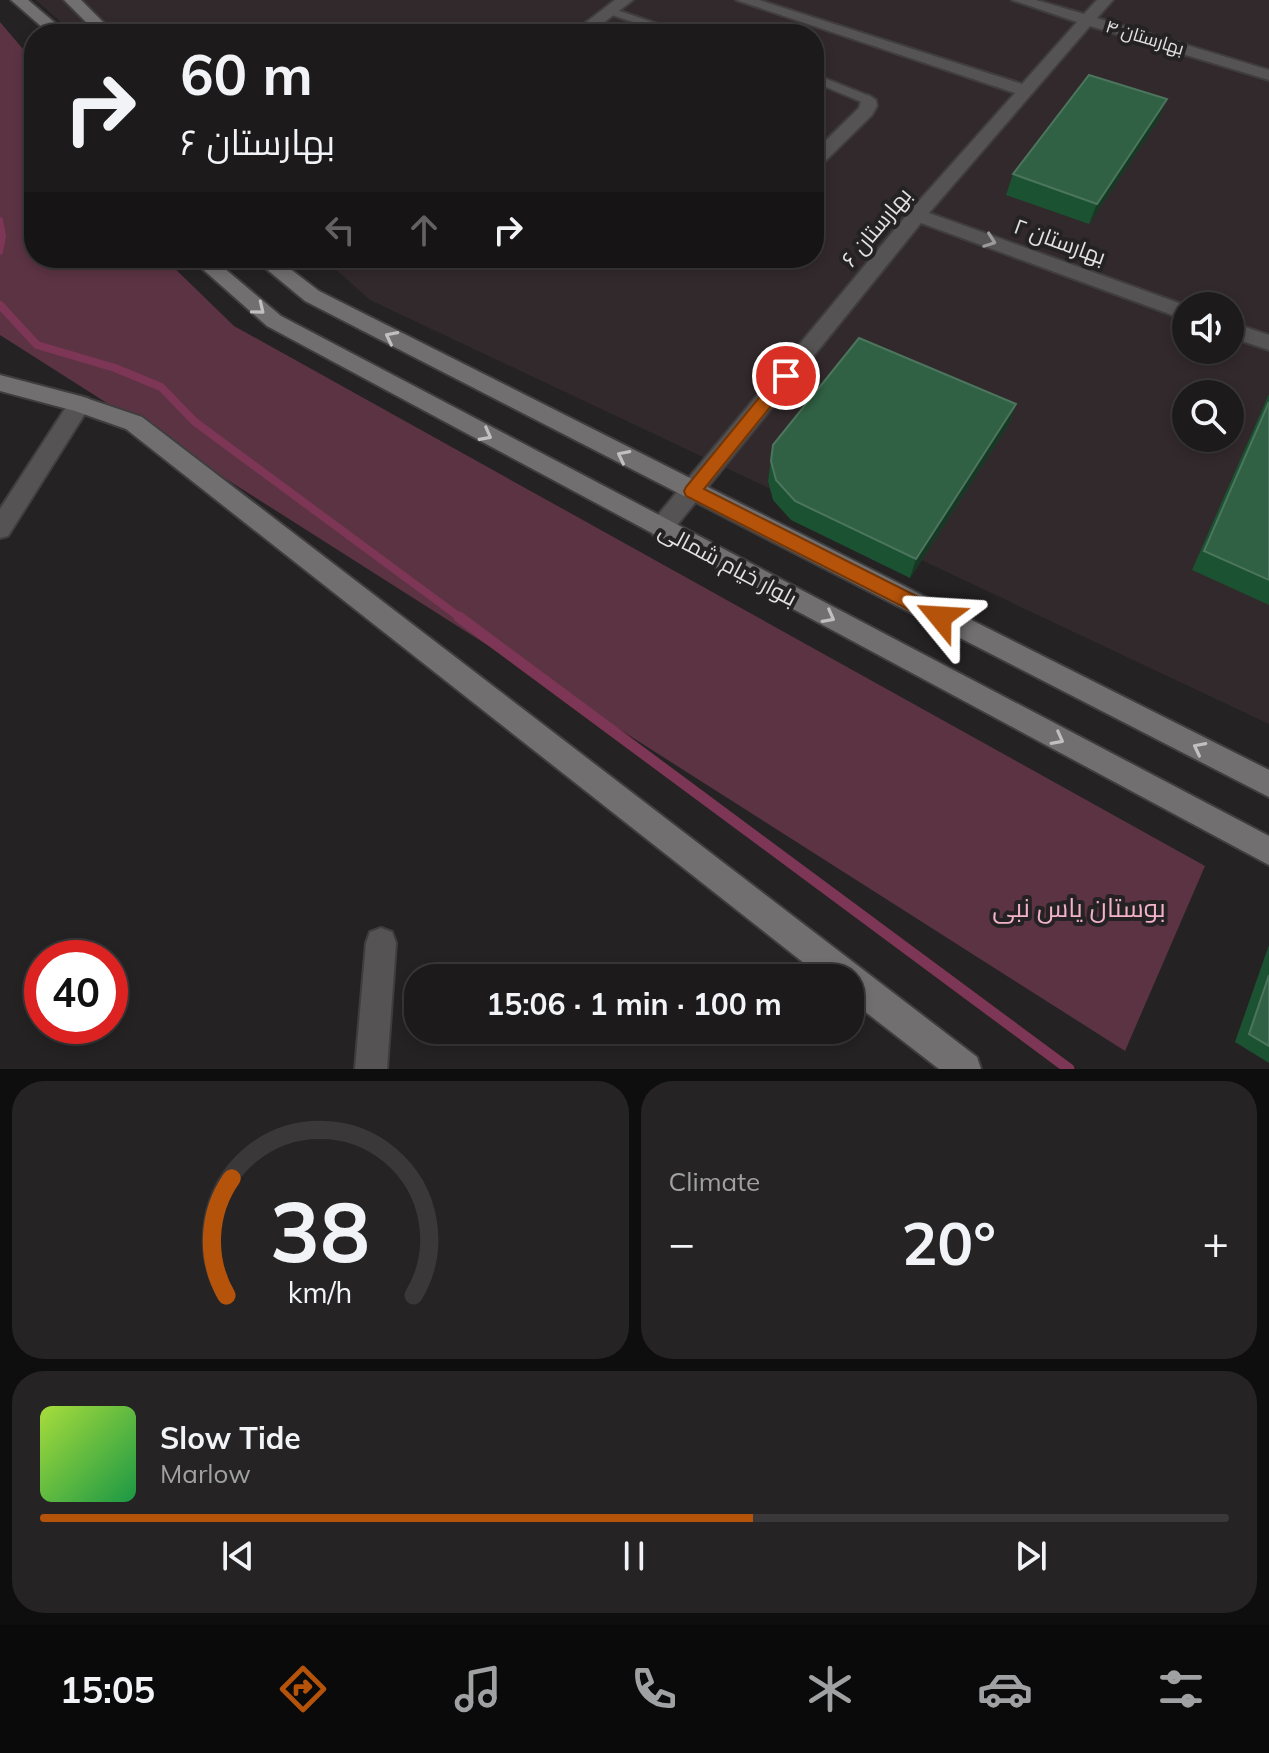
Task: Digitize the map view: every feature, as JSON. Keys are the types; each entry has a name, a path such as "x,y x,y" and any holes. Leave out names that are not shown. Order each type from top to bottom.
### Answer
{"street":[{"path":"19,0 48,24"},
{"path":"72,0 97,24"},
{"path":"592,24 625,0"},
{"path":"744,0 818,24"},
{"name":"بهارستان ۴","path":"1020,0 1269,75"},
{"name":"بهارستان ۶","path":"661,528 917,215 1105,0"},
{"path":"824,26 1026,91"},
{"path":"824,152 866,111 868,100"},
{"name":"بهارستان ۲","path":"917,215 1172,308"},
{"name":"بلوار خیام شمالی","path":"212,268 274,321 1269,851"},
{"path":"276,268 312,296 1269,784"},
{"path":"1244,334 1269,343"},
{"path":"0,383 80,404 134,423 830,964"},
{"path":"0,529 80,404"},
{"path":"371,1069 381,943"},
{"path":"864,991 965,1069"}],"lane":[{"path":"610,11 650,24"},
{"path":"824,82 868,100"}],"shaded area":[{"path":"36,0 1269,0 1269,724 370,300 334,268 824,268 824,24 63,24"}],"green space":[{"name":"بوستان یاس نبی","path":"0,22 24,50 24,268 174,268 234,326 1205,866 1125,1051 0,335"}],"building":[{"path":"1089,75 1167,99 1097,204 1013,174"},
{"path":"859,338 1016,404 916,559 795,501 776,480 771,461 773,445"},
{"path":"1269,402 1269,580 1204,551"},
{"path":"1269,975 1269,1046 1249,1034"}],"waterway":[{"path":"0,220 3,236 0,252"},
{"path":"0,305 37,345 115,368 161,387 195,422 462,619"},
{"path":"459,617 1069,1069"}],"route":[{"path":"786,376 692,491 940,617"}]}
